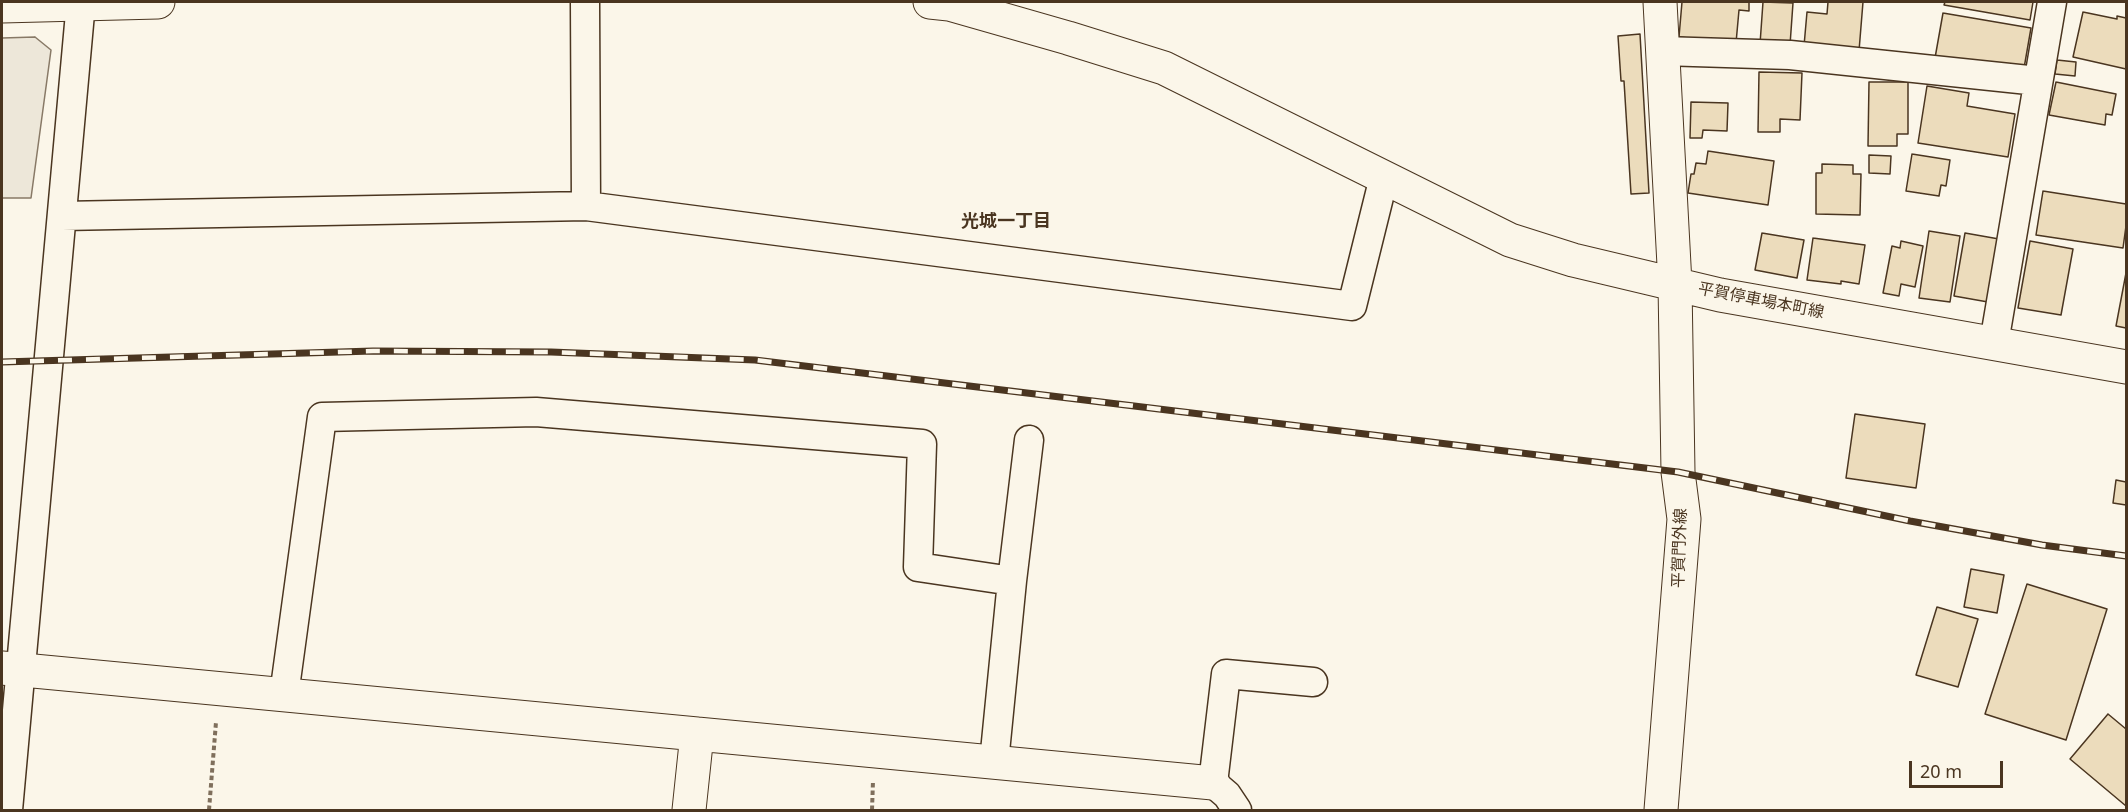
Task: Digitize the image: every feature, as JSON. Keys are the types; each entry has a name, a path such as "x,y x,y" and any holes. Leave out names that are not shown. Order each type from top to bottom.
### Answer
{"street":[{"path":"2,6 158,2"},
{"path":"585,2 586,206"},
{"path":"942,2 1164,68 1510,240 1573,260 1676,284"},
{"name":"平賀停車場本町線","path":"1660,2 1676,284 1720,295 2127,367"},
{"path":"1995,343 2052,2"},
{"path":"8,810 12,669 62,216 81,3"},
{"path":"1662,51 1790,55 2038,81"},
{"path":"62,216 586,206 1352,306 1384,177"},
{"name":"平賀門外線","path":"1662,810 1684,519 1678,472 1676,284"},
{"path":"284,695 322,417 536,412 922,444 918,567 1012,581"},
{"path":"993,762 1029,440"},
{"path":"12,669 1213,783 1227,795 1238,810"},
{"path":"1213,783 1226,674 1313,682"},
{"path":"689,810 697,734"}],"path":[{"path":"209,810 216,720"},
{"path":"872,810 874,774"}],"shaded area":[{"path":"35,37 51,50 31,198 2,198 2,38"}],"building":[{"path":"1682,2 1749,2 1749,11 1739,10 1736,43 1679,37"},
{"path":"1763,2 1793,3 1790,45 1760,44"},
{"path":"1828,2 1863,2 1859,51 1804,46 1807,12 1827,14"},
{"path":"1945,2 2033,2 2030,20 1944,5"},
{"path":"2083,12 2117,19 2117,16 2126,18 2126,69 2073,57"},
{"path":"1943,13 2031,28 2023,74 1935,58"},
{"path":"1640,34 1649,193 1631,194 1624,81 1621,81 1618,36"},
{"path":"2057,60 2076,62 2075,76 2055,74"},
{"path":"1759,72 1802,73 1800,120 1780,119 1780,132 1758,132"},
{"path":"1869,82 1908,82 1908,134 1897,134 1897,146 1868,146"},
{"path":"2056,82 2116,94 2112,115 2106,114 2105,125 2049,115"},
{"path":"1927,86 1969,93 1967,106 2015,114 2008,157 1918,143"},
{"path":"1691,102 1728,103 1727,131 1703,130 1702,138 1690,138"},
{"path":"1708,151 1774,161 1768,205 1688,193 1691,174 1694,174 1696,163 1706,164"},
{"path":"1912,154 1950,160 1946,186 1941,185 1939,196 1906,191"},
{"path":"1869,155 1891,156 1890,174 1869,173"},
{"path":"1822,164 1853,165 1853,174 1861,174 1860,215 1816,214 1816,173 1822,173"},
{"path":"2043,191 2126,204 2123,248 2036,235"},
{"path":"1929,231 1960,236 1950,302 1919,298"},
{"path":"1762,233 1804,240 1797,278 1755,270"},
{"path":"1965,233 1999,239 1988,302 1954,296"},
{"path":"1813,238 1865,245 1859,284 1807,280"},
{"path":"1901,241 1923,246 1915,287 1901,284 1899,296 1883,293 1892,246 1900,248"},
{"path":"2030,241 2073,249 2061,315 2018,308"},
{"path":"2126,273 2126,328 2116,326"},
{"path":"1855,414 1925,424 1916,488 1846,478"},
{"path":"2116,480 2126,482 2126,505 2113,503"},
{"path":"1971,569 2004,575 1997,613 1964,607"},
{"path":"2027,584 2107,609 2066,740 1985,714"},
{"path":"1937,607 1978,619 1958,687 1916,675"},
{"path":"2108,714 2126,729 2126,806 2070,759"}],"railway":[{"path":"2,362 373,351 551,352 755,360 1678,472 1910,521 2042,545 2126,556"}],"district":[{"name":"光城一丁目","path":"1006,222"}]}
